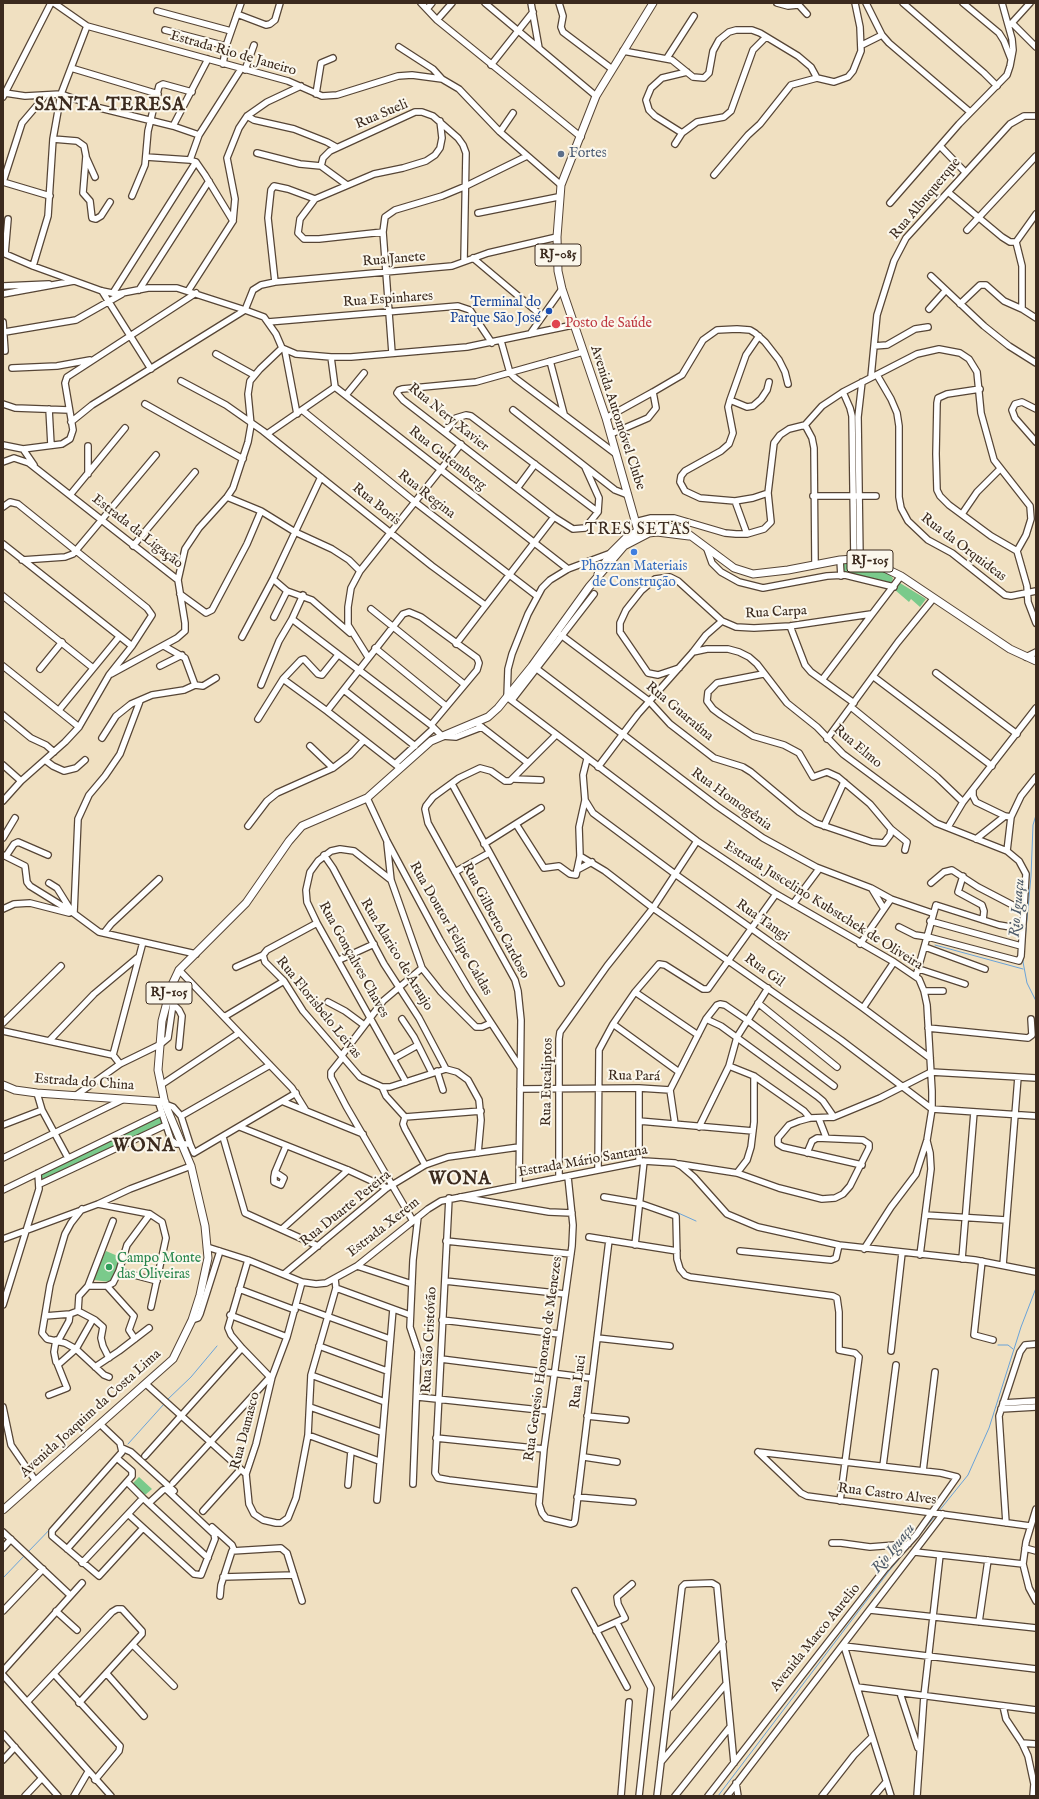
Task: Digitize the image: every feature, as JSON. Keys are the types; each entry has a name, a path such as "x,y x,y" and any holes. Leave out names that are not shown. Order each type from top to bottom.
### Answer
{"main road":[{"name":"Avenida Automóvel Clube","path":"638,531 637,520 628,495 606,418 573,325 562,289 558,271 558,197 561,184 596,96 653,3"},
{"path":"629,539 637,520 651,530"},
{"name":"Avenida Joaquim da Costa Lima","path":"3,1509 173,1359 192,1320 204,1279 207,1247 191,1166 189,1148 163,1102 158,1070 161,1044 179,970 246,903 299,830 310,822 367,798 398,766 431,741 442,736 479,725 510,699 573,614 611,553 629,539 651,530 689,536 734,568 753,574 788,570 840,560 857,559 872,562 901,576 1010,650 1036,661"},
{"path":"629,539 638,531 651,530"},
{"name":"Avenida Joaquim da Costa Lima","path":"596,578 604,572 629,539"},
{"name":"Estrada do China","path":"4,1086 37,1093 75,1097 163,1102"}],"street":[{"name":"Estrada Rio de Janeiro","path":"52,3 87,26 288,81 322,96 337,95 398,76 412,75 442,79 463,92 500,132 561,184"},
{"path":"52,3 4,95 45,96 61,94 100,108 173,126 199,135"},
{"path":"223,64 226,46 240,3"},
{"path":"237,14 266,25 270,24 275,20 280,3"},
{"path":"421,3 436,20 581,136"},
{"path":"427,9 432,3"},
{"path":"436,20 452,3"},
{"path":"485,3 596,96"},
{"path":"531,3 539,48"},
{"path":"559,3 563,16 561,27 563,32 612,69"},
{"path":"777,3 788,6 797,4 808,14"},
{"path":"714,175 748,135 764,119 791,85 817,78 834,82 848,77 856,64 862,45 855,3"},
{"path":"866,3 882,35 889,44 970,112"},
{"path":"903,3 997,86"},
{"path":"963,3 999,33 1008,48 1012,61"},
{"path":"890,203 970,112 1007,76 1012,61 1013,50 1010,25 1002,3"},
{"path":"1010,25 1030,3"},
{"path":"157,11 231,31"},
{"path":"491,65 533,12"},
{"path":"667,58 694,16"},
{"path":"1010,25 1036,47"},
{"path":"33,266 46,225 50,196 53,140 61,94 87,26"},
{"path":"623,51 667,58 678,63 699,79 707,76 716,45 729,32 742,29 752,30 808,62 817,78"},
{"path":"165,30 226,46"},
{"path":"862,45 882,35"},
{"path":"675,144 682,133 697,122 724,117 731,111 753,50 766,37"},
{"path":"113,293 193,161 199,135 243,69 254,45"},
{"path":"399,47 424,63 442,79"},
{"path":"316,94 321,63 333,58"},
{"path":"173,126 208,59"},
{"path":"71,68 158,94"},
{"path":"682,133 654,116 649,110 646,100 651,88 662,78 688,72"},
{"path":"132,196 139,181 146,157 148,131 159,86 163,84 192,92"},
{"path":"188,291 232,221 235,200 227,158 229,149 247,116 267,102 301,86"},
{"path":"45,96 22,123 3,182 50,196"},
{"name":"Rua Sueli","path":"321,166 323,158 336,147 415,112 427,113 440,121 463,145 466,161 464,261"},
{"path":"500,132 513,113"},
{"path":"247,116 254,120 294,129 336,147"},
{"name":"Rua Albuquerque","path":"874,376 874,346 877,315 899,249 925,215 1010,124 1024,116 1036,116"},
{"path":"383,232 319,239 304,239 298,233 300,219 315,199 374,174 413,166 431,158 440,148 442,138 440,121"},
{"path":"53,140 64,139 81,142 85,149 86,156 83,193 90,201 92,216 96,219 101,216 110,202"},
{"path":"940,146 965,172"},
{"path":"257,153 300,164 321,166 347,185"},
{"path":"86,156 95,177"},
{"path":"392,353 383,232 385,217 389,213 442,196 466,186 527,156"},
{"path":"967,230 1036,156"},
{"path":"146,157 193,161 209,181 232,221"},
{"path":"139,290 209,181"},
{"path":"275,282 268,218 272,188 277,186 315,199"},
{"path":"948,192 1007,240 1016,242"},
{"path":"478,213 558,197"},
{"path":"1022,309 1022,266 1016,242 1036,214"},
{"path":"8,219 4,253 33,266 102,291 123,293 139,290 170,288 196,293 260,315 268,322 283,350 299,412"},
{"name":"Rua Janete","path":"245,310 253,290 261,285 275,282 452,266 473,258 557,237"},
{"path":"473,258 542,316"},
{"path":"932,276 960,304 1009,346 1036,363"},
{"path":"3,294 74,281"},
{"path":"3,286 33,283 58,284"},
{"path":"960,304 980,285 986,285 1004,301 1022,309 1036,318"},
{"path":"530,334 562,289"},
{"path":"929,309 946,290"},
{"path":"102,291 152,369"},
{"path":"4,332 76,320 123,293"},
{"path":"3,445 23,449 62,444 70,440 72,435 66,377 90,360 196,293"},
{"name":"Rua Espinhares","path":"268,322 464,307 472,313 492,343"},
{"path":"71,422 92,405 245,310"},
{"path":"3,322 5,351"},
{"path":"283,350 296,354 331,357 467,347 573,325"},
{"path":"874,346 887,345 914,329 928,327"},
{"path":"606,418 682,375 704,340 711,333 722,330 750,330 759,336 782,365 788,384"},
{"path":"759,336 746,355 728,407 733,433 729,444 721,451 685,471 681,476 680,482 682,488 690,494 700,498 735,501 753,498 768,493"},
{"path":"501,341 510,373 525,386 616,454"},
{"path":"637,520 651,518 674,518 726,533 747,534 764,529 771,522 768,493 774,442 780,435 789,429 805,425 822,406 843,392 917,354 939,349 949,350 960,353 969,359 977,372 980,389 981,413 992,456 1000,469 1030,506 1031,519 1026,534 1017,551 1027,586 1028,602 1036,622"},
{"name":"Estrada da Ligação","path":"3,462 11,459 22,460 36,468 178,580 181,561 191,538 227,497 236,482 252,423 248,387 254,375 283,350"},
{"name":"Rua Nery Xavier","path":"583,352 476,382 399,390 398,395 566,525 579,530 585,528 598,512"},
{"path":"216,354 254,375"},
{"path":"267,434 336,387 331,357"},
{"path":"12,368 57,366 90,360"},
{"path":"550,361 564,414"},
{"path":"346,395 364,373"},
{"name":"Rua da Orquideas","path":"874,376 891,399 897,413 899,426 898,485 903,514 928,540 958,558 997,590 1011,596 1036,591"},
{"name":"Rua Boris","path":"181,381 226,405 267,434 432,566 485,605"},
{"path":"730,400 747,407 753,406 767,390 769,382"},
{"path":"855,457 862,382"},
{"name":"Rua Gutemberg","path":"336,387 568,569"},
{"path":"980,389 942,395 937,403 936,479 938,490 944,501 991,536 1017,551"},
{"path":"611,434 648,418 656,408 653,392"},
{"path":"843,392 851,412 855,457 857,559"},
{"path":"1036,409 1022,402 1015,404 1012,410 1015,418 1036,442"},
{"path":"3,404 15,408 69,410"},
{"path":"145,404 243,459"},
{"path":"49,409 51,445"},
{"path":"513,410 615,490 628,495"},
{"name":"Rua Regina","path":"299,412 537,596"},
{"path":"445,432 456,418 466,415 471,416 598,512"},
{"path":"805,425 812,438 814,448 813,496 815,564"},
{"path":"70,495 125,428"},
{"path":"368,657 348,625 348,607 351,588 360,571 461,444"},
{"path":"88,446 88,474"},
{"path":"23,449 36,468"},
{"path":"22,560 65,557 76,551 156,455"},
{"path":"518,487 536,464"},
{"path":"586,468 599,498 598,512"},
{"path":"962,514 977,492 1000,469"},
{"path":"134,546 195,472"},
{"path":"242,637 273,579 321,477"},
{"path":"813,496 876,496"},
{"path":"227,497 260,511 295,532 332,549 349,560 360,571"},
{"path":"735,501 747,534"},
{"path":"3,507 10,502 16,503 147,608 151,613 151,617 132,646 109,675 79,727 4,798"},
{"path":"180,594 206,613 212,610 247,544 260,511"},
{"path":"456,644 485,605 510,576 554,517"},
{"path":"3,544 132,646"},
{"path":"708,549 712,563 721,572 739,582 763,588 827,576 858,577 894,586"},
{"path":"510,699 508,669 512,654 537,596 550,580 568,569 611,553"},
{"path":"840,560 841,576"},
{"path":"822,680 901,576"},
{"name":"Rua Carpa","path":"678,668 658,675 648,673 620,632 619,627 622,617 641,591 655,579 670,577 691,591 722,621 736,627 790,626 871,614"},
{"path":"273,579 287,591 303,595 318,605 353,635"},
{"path":"109,675 164,646 177,638 184,631 185,623 178,580"},
{"path":"274,617 287,591"},
{"path":"510,699 537,669 561,635 573,614 594,594"},
{"path":"261,685 279,641 292,619 303,595"},
{"path":"3,596 93,668"},
{"path":"827,739 898,642 933,599"},
{"path":"371,609 464,684"},
{"path":"283,679 328,711 398,766 477,670 479,663 477,658 414,613 405,612 375,648 328,711"},
{"path":"292,619 432,726 442,736"},
{"path":"598,767 649,701 702,641 722,621"},
{"path":"790,626 800,657 805,665 937,777 963,802"},
{"name":"Rua Guaraúna","path":"561,635 649,701 670,724 714,758 743,767 799,812 824,826 879,843 887,840 890,832"},
{"path":"59,710 119,637"},
{"path":"702,641 707,649"},
{"path":"40,669 62,642"},
{"path":"164,646 182,655 188,664 194,683"},
{"path":"375,648 446,706"},
{"name":"Rua Elmo","path":"693,652 707,649 728,649 740,652 757,664 763,674 788,703 818,727 827,739 843,754 931,820 1007,851"},
{"path":"1026,657 1036,652"},
{"path":"160,666 182,655"},
{"path":"258,719 283,679 302,659 320,675 324,674 338,655"},
{"path":"3,666 79,727"},
{"name":"Rua Homogênia","path":"537,669 717,806 763,838 819,869 871,888 891,900 932,913"},
{"path":"763,674 717,684 708,692 707,701 713,709 721,715 754,736 784,745 799,753 813,777 827,772 844,782 870,804 890,832 906,842 905,850"},
{"path":"936,674 1017,734"},
{"path":"874,676 992,766"},
{"path":"194,683 202,686 216,678"},
{"path":"102,738 111,722 122,710 152,695 184,690 194,683"},
{"path":"344,690 415,746"},
{"name":"Estrada Juscelino Kubstchek de Oliveira","path":"510,699 697,841 776,894 916,976 924,991 931,1072 932,1109 927,1140 916,1174 891,1207 864,1249"},
{"path":"73,913 78,819 89,795 105,776 120,754 134,711 140,700"},
{"path":"948,827 972,790 1017,734 1033,718 1036,708"},
{"path":"3,715 31,738 46,745 54,752"},
{"path":"479,725 528,763"},
{"path":"514,778 556,735"},
{"path":"248,826 267,801 277,793 333,768 350,756 364,740"},
{"path":"310,746 333,768"},
{"path":"577,873 580,856 579,827 585,800 583,775 587,758"},
{"path":"45,760 64,771 76,768 85,760"},
{"path":"3,765 21,781"},
{"name":"Rua Gilberto Cardoso","path":"514,778 505,781 491,772 480,768 459,778 429,801 426,806 425,814 455,872 515,980 520,1005 518,1185"},
{"path":"514,778 541,780"},
{"path":"976,839 1008,816 1021,796 1036,778"},
{"path":"824,826 844,782"},
{"path":"452,784 561,983"},
{"path":"972,790 976,802 1008,816"},
{"name":"Rua Doutor Felipe Caldas","path":"367,798 387,841 440,940 520,1067"},
{"name":"Rua Tangi","path":"585,800 593,813 930,1058"},
{"path":"484,844 541,808"},
{"path":"899,927 910,934 928,937 1018,961 1021,956 1026,874 1019,861 1007,851 1008,816"},
{"path":"3,838 15,818"},
{"path":"516,824 544,868 559,866 570,874 577,873 592,862"},
{"path":"387,841 391,880 422,968 441,992 476,1027 482,1027 491,1023"},
{"name":"Rua Eucaliptos","path":"559,1178 560,1032 653,908 697,841"},
{"path":"48,855 18,842 14,844 4,855 24,865 26,868 28,884 104,933 193,955"},
{"path":"324,855 334,850 354,851 391,880"},
{"path":"455,872 489,853"},
{"name":"Rua Gonçalves Chaves","path":"324,855 310,872 306,890 308,902 317,923 406,1082"},
{"name":"Rua Alarico de Araujo","path":"324,855 333,868 398,987 420,1018 446,1069"},
{"name":"Rua Gil","path":"580,856 592,862 653,908 768,988 932,1109"},
{"path":"793,904 819,869"},
{"path":"931,883 949,869 963,876 978,888 1024,911"},
{"path":"963,876 958,892 982,905 984,911 983,920"},
{"path":"104,933 111,924 159,879"},
{"path":"49,883 57,888 73,913"},
{"path":"871,888 884,909"},
{"path":"598,1170 600,1050 613,1024 635,992 659,964 665,965 705,990 708,989 776,894"},
{"path":"860,944 891,900"},
{"path":"3,909 14,904 30,903 39,904 61,912 73,913"},
{"path":"916,976 928,937 932,913 934,907 937,905 983,920 1022,929"},
{"path":"930,921 1021,946"},
{"path":"236,967 263,955 267,950 317,923"},
{"path":"113,1055 137,958 143,942"},
{"path":"339,960 374,944"},
{"path":"925,947 986,969"},
{"name":"Rua Florisbelo Leivas","path":"263,955 265,962 284,981 303,1011 360,1077 382,1087"},
{"path":"49,1041 94,994 137,958"},
{"path":"863,1008 894,962"},
{"path":"3,1023 61,966"},
{"path":"413,1484 418,1397 418,1351 410,1328 415,1219 389,1186 363,1134 331,1077 331,1072 370,1016 398,987 422,968"},
{"path":"919,969 965,984"},
{"path":"179,970 296,1093 305,1109"},
{"path":"224,1017 284,981"},
{"path":"179,988 170,1002 180,1010 182,1016 179,1047"},
{"path":"699,1127 728,1066 737,1037 768,988"},
{"path":"924,991 943,991"},
{"path":"635,992 698,1035"},
{"path":"328,1002 345,1011 364,1025"},
{"path":"758,1003 837,1067"},
{"name":"Rua Pará","path":"520,1089 639,1088 670,1090 706,1019 717,1005 725,1005 747,1020"},
{"path":"402,1019 434,1072 443,1090"},
{"path":"706,1019 721,1026 737,1037 823,1101 834,1117"},
{"path":"928,1028 1028,1038 1032,1035 1031,1019"},
{"path":"747,1020 834,1086"},
{"path":"613,1024 679,1072"},
{"path":"3,1031 113,1055 120,1064"},
{"path":"161,1085 239,1033"},
{"path":"75,1097 120,1064 161,1044"},
{"path":"393,1059 418,1046"},
{"path":"181,1116 270,1066"},
{"path":"728,1066 754,1076 804,1111 810,1118"},
{"path":"405,1117 386,1096 382,1087 406,1082 446,1069 457,1072 471,1084 479,1100 481,1111 478,1153"},
{"path":"862,1165 806,1153 778,1144 778,1138 789,1125 810,1118 819,1119 834,1117 854,1110 931,1072 1036,1078"},
{"path":"737,1173 749,1154 753,1131 754,1076"},
{"path":"1003,1265 1018,1077"},
{"path":"634,1245 639,1203 641,1161 639,1088"},
{"path":"670,1090 675,1124"},
{"path":"37,1093 42,1110 68,1158"},
{"path":"189,1148 181,1116 172,1107 163,1102 161,1113 169,1137 174,1143 189,1148 224,1136 284,1102 296,1093"},
{"path":"103,1109 104,1099"},
{"path":"3,1158 122,1100"},
{"path":"284,1102 305,1109 363,1134"},
{"path":"932,1109 1036,1116"},
{"path":"3,1126 42,1110"},
{"path":"931,1117 942,1110"},
{"path":"405,1117 481,1111"},
{"path":"962,1259 974,1112"},
{"path":"3,1190 161,1113"},
{"path":"405,1117 403,1124 405,1129 425,1165"},
{"path":"806,1153 814,1139 826,1137 819,1119"},
{"path":"639,1121 753,1131"},
{"path":"40,1184 166,1125"},
{"path":"240,1127 389,1186"},
{"path":"224,1136 243,1211 248,1216 282,1229 318,1246"},
{"name":"Estrada Mário Santana","path":"449,1198 568,1177 641,1161 675,1163 737,1173 780,1188 822,1199 835,1198 843,1194 850,1186 862,1165 869,1148 868,1144 863,1140 826,1137"},
{"path":"920,1255 931,1169 927,1140"},
{"path":"275,1172 286,1146"},
{"name":"Rua Duarte Pereira","path":"284,1274 389,1186 425,1165 448,1157 519,1148"},
{"path":"675,1163 687,1170 718,1206 734,1217 758,1227 839,1246 982,1261 1036,1272"},
{"path":"3,1239 98,1204 136,1187 191,1166"},
{"path":"282,1229 348,1170"},
{"path":"3,1305 40,1184 38,1173"},
{"name":"Rua Genesio Honorato de Menezes","path":"568,1177 572,1213 571,1254 544,1449 539,1504 543,1516 571,1524"},
{"path":"496,1190 498,1203"},
{"path":"458,1196 465,1199 549,1212 572,1213"},
{"path":"604,1197 639,1203 676,1216 677,1250 680,1269 685,1275 690,1277 835,1297 838,1302 839,1312 839,1350 857,1354 859,1357 840,1501"},
{"name":"Estrada Xerem","path":"207,1247 248,1260 302,1282 321,1284 335,1279 357,1266 415,1219 435,1205 449,1198"},
{"name":"Rua São Cristóvão","path":"449,1198 435,1473 441,1479 540,1491"},
{"path":"98,1204 150,1214 162,1222 166,1238 158,1281 151,1307"},
{"path":"82,1210 71,1223 65,1234 50,1285 43,1336 47,1339 57,1341 76,1349 104,1375 109,1377"},
{"path":"88,1286 108,1286 112,1283 119,1271 127,1245 150,1214"},
{"path":"925,1215 1006,1220"},
{"path":"78,1311 79,1296 88,1286 113,1221"},
{"path":"589,1237 634,1245 677,1250"},
{"name":"Rua Luci","path":"571,1524 576,1520 577,1497 584,1457 591,1378 609,1240"},
{"path":"446,1241 571,1254"},
{"path":"740,1251 832,1260 836,1258 839,1246"},
{"path":"192,1320 198,1318 200,1314 220,1251"},
{"path":"891,1351 902,1253"},
{"path":"173,1483 271,1377 242,1348 228,1330 230,1315 248,1260"},
{"path":"982,1261 974,1335 993,1340"},
{"path":"357,1266 412,1284"},
{"path":"119,1271 158,1281"},
{"path":"335,1279 336,1288 312,1375 308,1434 379,1461"},
{"path":"445,1281 565,1294"},
{"name":"Rua Damasco","path":"302,1282 287,1337 271,1377 256,1444 246,1474 249,1504 254,1514 270,1522 276,1523 285,1521 292,1510 308,1434"},
{"path":"108,1286 134,1316 129,1330 135,1339"},
{"path":"336,1288 410,1315"},
{"path":"239,1289 329,1316 390,1338"},
{"path":"377,1500 379,1461 393,1309"},
{"path":"45,1316 70,1314 78,1311 93,1319 103,1328 101,1338 109,1358"},
{"path":"49,1395 67,1388 54,1352 57,1341 69,1321 70,1314"},
{"path":"230,1315 287,1337"},
{"path":"57,1363 60,1363 76,1349 93,1319"},
{"path":"442,1320 559,1334"},
{"path":"95,1367 149,1328"},
{"path":"597,1338 670,1346"},
{"path":"1006,1523 999,1419 1022,1348 1036,1344"},
{"path":"319,1346 387,1370"},
{"path":"145,1456 242,1348"},
{"path":"441,1360 554,1372 591,1378"},
{"path":"883,1466 896,1364"},
{"path":"845,1462 923,1471 935,1372"},
{"path":"312,1375 385,1402"},
{"path":"146,1384 164,1402 181,1415 246,1474"},
{"path":"418,1397 549,1411"},
{"path":"1002,1406 1036,1401"},
{"path":"1002,1406 1036,1406"},
{"path":"310,1407 382,1432"},
{"path":"3,1408 11,1445 35,1480"},
{"path":"587,1416 626,1420"},
{"path":"100,1424 117,1439 122,1448 131,1452 232,1545 234,1550"},
{"path":"436,1438 544,1449"},
{"path":"122,1448 118,1459 52,1531 52,1536 96,1575 100,1576 143,1528"},
{"path":"348,1485 351,1451"},
{"name":"Rua Castro Alves","path":"845,1462 758,1452 801,1493 816,1499 1030,1526"},
{"path":"584,1457 617,1462"},
{"path":"67,1549 132,1476 132,1472 118,1459"},
{"path":"203,1512 240,1470"},
{"name":"Avenida Marco Aurelio","path":"708,1796 770,1715 916,1535 957,1478 955,1476 923,1471"},
{"path":"127,1482 208,1558"},
{"path":"128,1514 194,1574 201,1575 215,1536 166,1489 149,1503"},
{"path":"577,1497 633,1502"},
{"path":"82,1563 143,1498"},
{"path":"1036,1509 1030,1526 1023,1564 1029,1588 1036,1601"},
{"path":"726,1796 844,1646 942,1514"},
{"path":"3,1532 70,1595"},
{"path":"3,1548 11,1539"},
{"path":"832,1543 870,1547 908,1544"},
{"path":"1025,1548 1036,1551"},
{"path":"220,1596 223,1577 230,1553 234,1550 283,1549 287,1553 302,1600"},
{"path":"915,1552 1023,1564"},
{"path":"917,1796 924,1696 940,1555"},
{"path":"980,1622 988,1560"},
{"path":"3,1611 43,1569"},
{"path":"223,1577 294,1575"},
{"path":"3,1671 82,1583"},
{"path":"596,1631 617,1623 625,1618 618,1604 617,1597 632,1584"},
{"path":"657,1796 682,1587 684,1585 716,1585 723,1642 734,1763"},
{"path":"575,1591 627,1687"},
{"path":"28,1702 103,1621 117,1609 122,1609 142,1631 142,1634 79,1703"},
{"path":"870,1610 1036,1628"},
{"path":"56,1612 77,1630"},
{"path":"617,1623 651,1688 639,1796"},
{"path":"668,1709 723,1642"},
{"path":"133,1645 174,1686"},
{"path":"844,1646 1036,1669"},
{"path":"844,1646 871,1738 891,1796"},
{"path":"54,1674 79,1703 118,1743 121,1749 95,1780"},
{"path":"107,1674 144,1716"},
{"path":"3,1676 111,1796"},
{"path":"661,1763 726,1684"},
{"path":"857,1687 1036,1710"},
{"path":"900,1693 920,1751"},
{"path":"620,1796 629,1702"},
{"path":"1003,1706 1006,1719 1022,1743 1029,1762 1035,1784 1033,1796"},
{"path":"675,1796 730,1728"},
{"path":"913,1731 918,1731 921,1728"},
{"path":"3,1734 58,1796"},
{"path":"822,1796 854,1755 871,1738"},
{"path":"1022,1743 1036,1744"},
{"path":"3,1760 15,1747"},
{"path":"74,1796 88,1772"},
{"path":"25,1796 42,1778"},
{"path":"874,1796 886,1782"},
{"path":"736,1783 738,1796"}],"green space":[{"path":"843,564 857,564 876,567 888,573 893,578 892,582 890,584 844,573"},
{"path":"900,583 926,599 920,607 911,599 909,602 895,590"},
{"path":"161,1115 164,1125 41,1181 39,1174"},
{"path":"106,1251 120,1257 114,1278 110,1282 94,1280 93,1277"},
{"path":"139,1477 152,1489 145,1495 132,1484"}],"waterway":[{"path":"3,291 18,288"},
{"name":"Rio Iguaçu","path":"1036,815 1033,825 1031,876 1023,962 1027,983 1036,1001"},
{"path":"935,945 1023,969"},
{"path":"676,1212 696,1221"},
{"name":"Rio Iguaçu","path":"939,1511 968,1475 989,1428 1021,1327 1036,1288"},
{"path":"998,1345 1008,1345 1013,1349"},
{"path":"167,1400 191,1377 217,1346"},
{"path":"128,1444 164,1404"},
{"name":"Rio Iguaçu","path":"718,1796 889,1571 936,1515"},
{"path":"27,1553 57,1522"},
{"path":"3,1578 25,1555"}],"place":[{"name":"Fortes","path":"561,154"},
{"name":"Terminal do Parque São José","path":"549,311"},
{"name":"Posto de Saúde","path":"556,324"},
{"name":"Phozzan Materiais de Construção","path":"634,552"},
{"name":"Campo Monte das Oliveiras","path":"109,1267"}],"district":[{"name":"SANTA TERESA","path":"110,106"},
{"name":"TRES SETAS","path":"638,531"},
{"name":"WONA","path":"144,1147"},
{"name":"WONA","path":"460,1180"}]}
